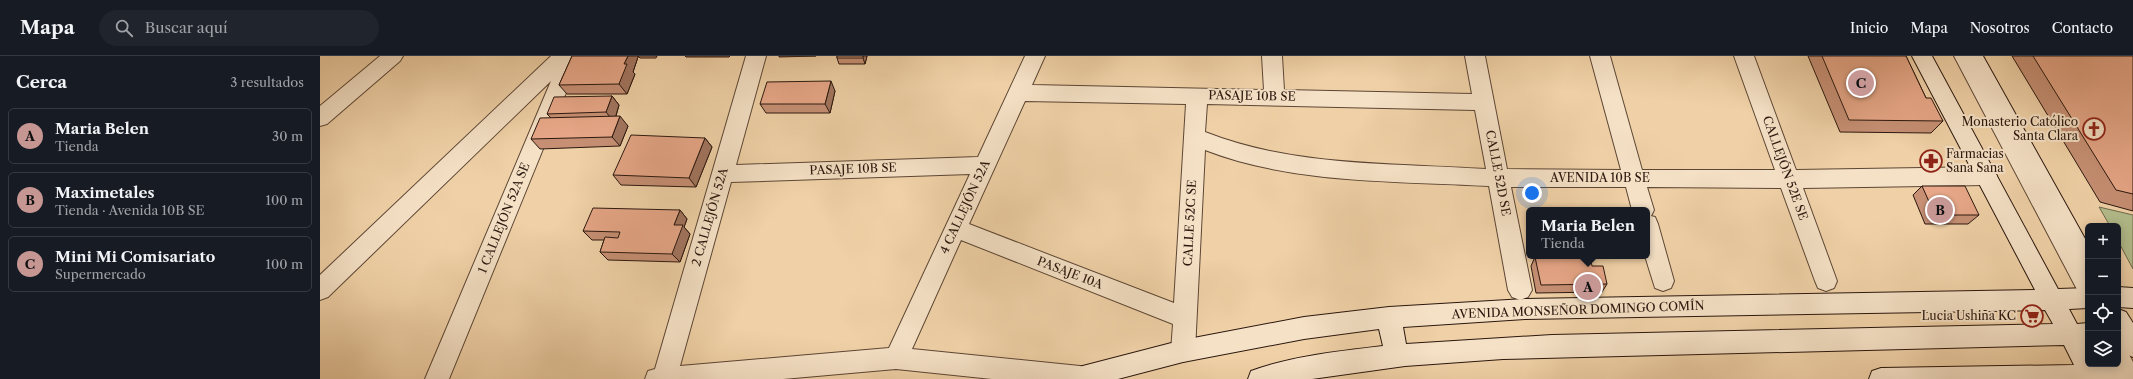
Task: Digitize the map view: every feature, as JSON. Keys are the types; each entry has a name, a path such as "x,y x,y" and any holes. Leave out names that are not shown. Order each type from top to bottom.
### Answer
{"street":[{"path":"320,118 393,56"},
{"path":"320,290 564,56"},
{"name":"1 CALLEJÓN 52A SE","path":"437,379 571,56"},
{"name":"2 CALLEJÓN 52A","path":"662,379 756,56"},
{"name":"4 CALLEJÓN 52A","path":"896,358 984,165 1020,92 1035,56"},
{"path":"1272,56 1274,97"},
{"name":"CALLE 52D SE","path":"1475,56 1520,290"},
{"path":"1600,56 1642,207"},
{"name":"CALLEJÓN 52E SE","path":"1744,56 1826,281"},
{"path":"1922,56 2052,300 2079,334 2093,377"},
{"path":"1973,56 2085,260"},
{"name":"PASAJE 10B SE","path":"1020,92 1484,102"},
{"name":"CALLE 52C SE","path":"1183,351 1197,95"},
{"name":"AVENIDA 10B SE","path":"1194,137 1233,152 1306,167 1499,178 1634,177 1789,180 1986,176"},
{"name":"PASAJE 10B SE","path":"722,174 984,165"},
{"name":"PASAJE 10A","path":"955,228 1185,318"},
{"path":"1650,235 1663,281"},
{"path":"2121,297 2133,298"},
{"name":"AVENIDA MONSEÑOR DOMINGO COMÍN","path":"1078,378 1183,351 1304,328 1389,317 1525,309 2085,298"},
{"path":"1389,317 1396,354"},
{"path":"1260,379 1305,368 1396,354 1515,347 2079,334"},
{"path":"662,379 896,358 1078,378"},
{"path":"1881,379 2132,376"}],"lane":[{"path":"1961,56 2085,288"},
{"path":"2124,336 2132,376"}],"green space":[{"path":"2099,207 2133,215 2133,269 2121,247 2121,223 2108,223"}],"building":[{"path":"572,56 628,56 624,64 627,64 619,84 559,85"},
{"path":"837,56 863,56 863,58 837,58"},
{"path":"1822,56 1906,56 1926,98 1931,98 1943,121 1849,120"},
{"name":"Monasterio Católico Santa Clara","path":"2033,56 2133,56 2133,194 2116,190"},
{"path":"831,81 825,104 760,104 767,82"},
{"path":"612,96 606,112 547,114 554,97"},
{"path":"620,116 612,137 531,139 540,118"},
{"path":"631,135 705,138 689,178 613,175"},
{"path":"1922,186 1965,186 1979,215 1935,215"},
{"path":"593,208 680,210 674,225 683,225 672,254 600,252 605,237 618,238 620,232 583,231"},
{"path":"1535,259 1591,259 1592,266 1603,266 1607,284 1541,285"}],"place":[{"name":"Mini Mi Comisariato","path":"1861,83"},
{"name":"Monasterio Católico Santa Clara","path":"2094,129"},
{"name":"Farmacias Sana Sana","path":"1931,161"},
{"name":"Maximetales","path":"1940,210"},
{"name":"Maria Belen","path":"1588,287"},
{"name":"Lucia Ushiña KC","path":"2032,316"}]}
